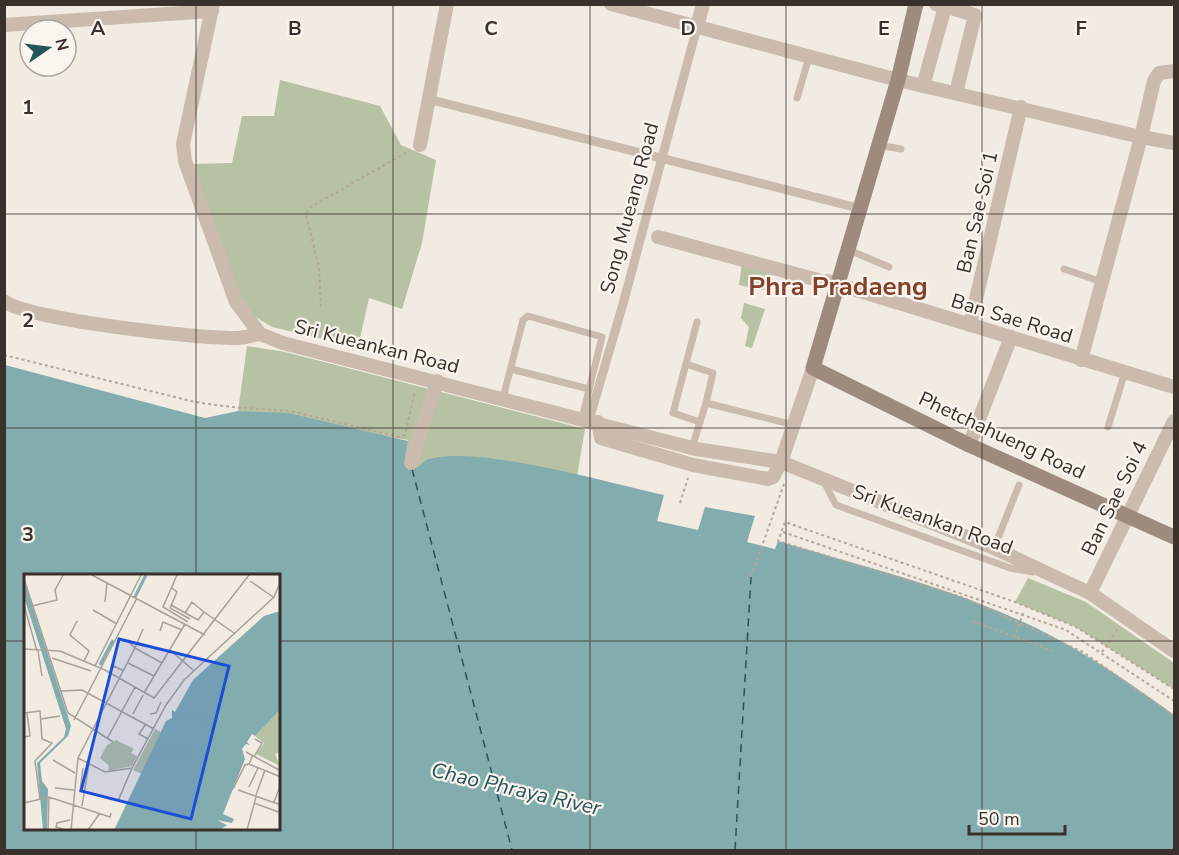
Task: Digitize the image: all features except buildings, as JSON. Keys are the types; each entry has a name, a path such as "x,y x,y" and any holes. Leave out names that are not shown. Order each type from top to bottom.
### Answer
{"main road":[{"path":"813,368 828,282 847,249 898,80 916,4"},
{"name":"Phetchahueng Road","path":"813,368 969,445 1174,537"}],"street":[{"path":"420,145 447,4"},
{"path":"611,4 898,80 1174,143"},
{"name":"Song Mueang Road","path":"590,420 704,4"},
{"path":"923,86 941,6 975,15 956,93"},
{"path":"78,19 170,9 213,8 183,144 185,161 236,302 260,334"},
{"path":"1082,360 1154,81 1159,73 1174,71"},
{"path":"428,99 858,208"},
{"name":"Ban Sae Soi 1","path":"970,325 1021,107"},
{"name":"Ban Sae Road","path":"658,237 828,282 1174,387"},
{"path":"4,301 29,310 95,323 225,337 260,334"},
{"name":"Sri Kueankan Road","path":"260,334 283,343 419,376 692,448 786,464 994,548 1090,593 1174,651"},
{"path":"969,445 1011,337"},
{"path":"590,420 601,438 693,465 768,479 786,464 795,425 813,368"},
{"path":"411,463 437,381"},
{"name":"Ban Sae Soi 4","path":"1090,593 1174,421"}],"lane":[{"path":"797,98 809,57"},
{"path":"878,145 902,149"},
{"path":"847,249 889,267"},
{"path":"1064,269 1102,282"},
{"path":"503,398 523,320 528,316 601,335 590,389 590,420"},
{"path":"697,322 673,413 700,422"},
{"path":"686,364 713,373 692,448"},
{"path":"511,369 590,389"},
{"path":"1108,427 1125,372"},
{"path":"706,403 795,425"},
{"name":"Sri Kueankan Road","path":"823,480 836,505 1010,568 1045,573"},
{"path":"994,548 1019,485"},
{"path":"914,533 920,519"}],"path":[{"path":"321,307 319,267 306,215 309,208 420,145"},
{"path":"4,355 204,404 290,411 399,437 405,435 419,376"},
{"path":"752,577 786,464"},
{"path":"1174,689 1076,627 785,522 778,541 962,597 1083,652 1174,716"},
{"path":"782,532 1023,613 1066,630 1174,701"},
{"path":"1014,638 1023,613"},
{"path":"1102,652 1126,617"},
{"path":"972,621 1053,651"}],"green space":[{"path":"280,80 380,106 401,145 436,160 422,243 402,309 369,298 358,347 272,327 244,310 210,221 194,164 232,163 242,116 274,116"},
{"path":"742,263 773,273 769,291 739,285"},
{"path":"744,303 765,309 752,348 745,346 749,327 741,318"},
{"path":"247,346 285,352 585,429 577,476 495,459 418,467 405,458 408,440 238,411"},
{"path":"1028,578 1086,602 1174,663 1174,689 1076,627 1015,602"}],"water":[{"name":"Chao Phraya River","path":"5,365 205,418 238,411 288,413 408,441 405,458 418,467 429,459 451,456 479,457 545,467 611,482 664,495 657,521 698,530 705,507 755,516 747,542 775,549 778,541 927,585 986,606 1077,650 1174,715 1174,850 5,850"}],"ferry route":[{"path":"412,469 512,850"},
{"path":"735,850 751,577"}],"district":[{"name":"Phra Pradaeng","path":"838,286"}]}
